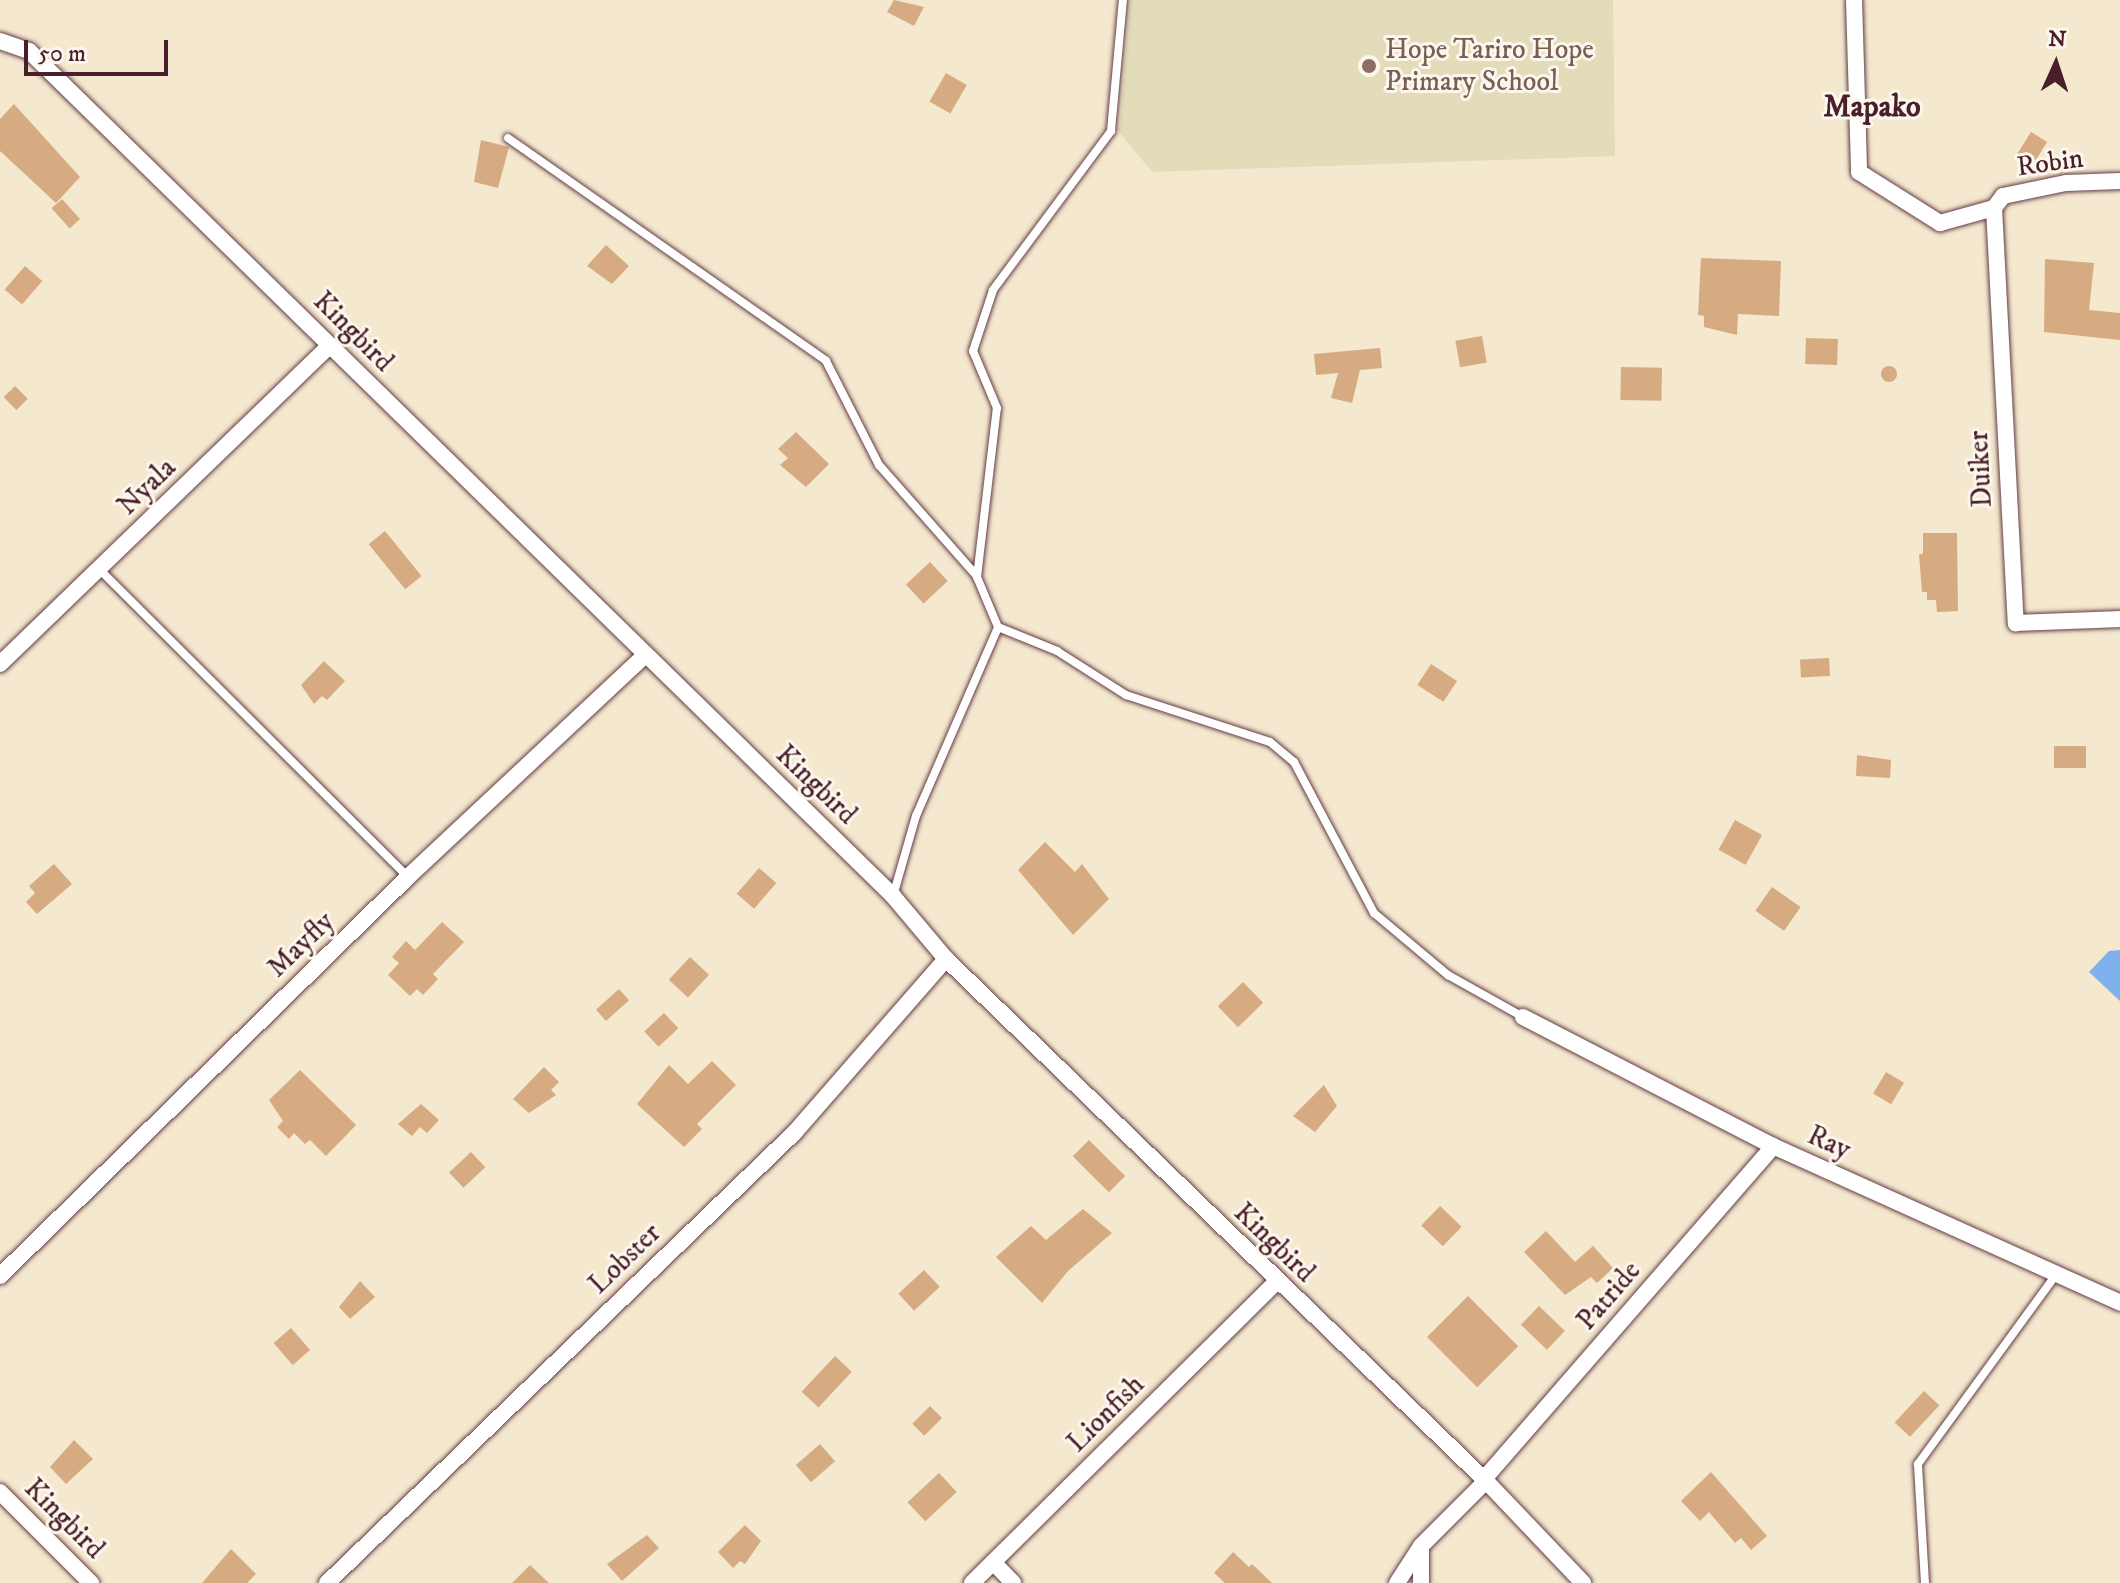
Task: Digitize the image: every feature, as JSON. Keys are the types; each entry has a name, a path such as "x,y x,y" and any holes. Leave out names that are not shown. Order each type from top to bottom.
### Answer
{"street":[{"name":"Robin","path":"1854,0 1859,172 1940,223 1994,208 2003,196 2066,183 2120,181"},
{"name":"Kingbird","path":"0,41 29,51 644,656 893,896 946,959 1276,1282 1485,1480 1583,1583"},
{"name":"Duiker","path":"1994,208 2016,623 2120,619"},
{"name":"Nyala","path":"0,664 329,346"},
{"name":"Mayfly","path":"0,1276 408,877 644,656"},
{"name":"Lobster","path":"327,1583 795,1132 946,959"},
{"name":"Ray","path":"1523,1017 1773,1146 2120,1303"},
{"name":"Patride","path":"1397,1583 1421,1546 1485,1480 1773,1146"},
{"name":"Lionfish","path":"972,1583 1276,1282"},
{"name":"Kingbird","path":"0,1492 91,1583"},
{"path":"1421,1546 1421,1583"},
{"path":"993,1562 1013,1583"}],"lane":[{"path":"977,577 997,408 973,351 993,290 1111,131 1123,0"},
{"path":"508,138 826,361 879,465 955,545 977,577 998,627 1057,651 1126,695 1270,742 1294,762 1374,913 1448,975 1523,1017"},
{"path":"99,569 408,877"},
{"path":"893,896 916,816 998,627"},
{"path":"1925,1583 1918,1464 2057,1274"}],"shaded area":[{"name":"Hope Tariro Hope Primary School","path":"1130,0 1613,0 1615,156 1152,172 1119,132"}],"water":[{"path":"2120,950 2120,1001 2089,972 2109,951"}],"building":[{"path":"894,0 924,7 914,26 887,12"},
{"path":"946,73 967,85 950,114 930,102"},
{"path":"14,104 80,177 56,203 0,151 0,119"},
{"path":"2031,132 2047,142 2032,167 2016,157"},
{"path":"481,140 509,147 498,188 474,182"},
{"path":"62,199 80,219 70,228 52,208"},
{"path":"606,245 629,266 612,284 587,266"},
{"path":"1701,258 1781,261 1779,316 1738,314 1737,335 1704,327 1704,316 1698,315"},
{"path":"2045,259 2094,263 2089,310 2120,313 2120,340 2044,332"},
{"path":"25,266 42,281 22,304 5,289"},
{"path":"1482,336 1487,363 1460,367 1455,341"},
{"path":"1806,338 1838,339 1837,365 1805,364"},
{"path":"1380,348 1382,368 1360,370 1352,403 1331,398 1338,373 1316,375 1314,354"},
{"path":"1886,366 1892,366 1897,374 1895,380 1886,382 1881,377 1881,371"},
{"path":"1621,367 1662,368 1661,401 1620,400"},
{"path":"15,386 28,399 16,410 4,397"},
{"path":"796,432 829,464 806,487 780,465 788,458 778,449"},
{"path":"385,531 422,576 405,589 369,544"},
{"path":"1923,533 1957,533 1958,611 1937,612 1936,600 1927,600 1927,592 1922,592 1919,554 1923,554"},
{"path":"930,562 948,581 924,604 906,585"},
{"path":"1829,658 1830,676 1801,677 1800,660"},
{"path":"324,661 345,681 327,700 322,696 314,704 301,685"},
{"path":"1431,664 1457,681 1443,702 1417,685"},
{"path":"2054,746 2086,746 2086,768 2054,768"},
{"path":"1857,755 1891,760 1890,778 1856,776"},
{"path":"1735,820 1762,835 1746,865 1719,850"},
{"path":"1045,842 1075,872 1082,864 1109,899 1073,935 1018,870"},
{"path":"54,864 72,884 37,914 26,902 35,893 29,886"},
{"path":"759,868 776,883 754,909 737,894"},
{"path":"1772,887 1801,907 1784,931 1755,911"},
{"path":"442,922 464,942 433,974 438,979 423,995 417,989 410,996 388,975 399,963 392,957 406,941 415,950"},
{"path":"690,957 709,975 688,997 669,980"},
{"path":"1243,982 1263,1003 1238,1027 1218,1006"},
{"path":"619,989 629,1000 606,1021 596,1010"},
{"path":"664,1013 678,1028 659,1047 644,1031"},
{"path":"712,1061 736,1085 697,1124 702,1129 684,1147 637,1104 669,1065 688,1084"},
{"path":"544,1067 559,1082 551,1090 556,1095 529,1113 513,1099"},
{"path":"300,1070 356,1125 326,1156 310,1140 305,1144 294,1133 289,1139 277,1127 283,1121 269,1100"},
{"path":"1886,1072 1904,1083 1891,1104 1873,1093"},
{"path":"1324,1085 1337,1106 1315,1132 1293,1116"},
{"path":"421,1104 439,1120 427,1133 420,1127 412,1136 398,1124"},
{"path":"1089,1140 1125,1176 1109,1192 1073,1156"},
{"path":"471,1152 485,1167 463,1188 449,1172"},
{"path":"1440,1206 1462,1227 1443,1246 1421,1225"},
{"path":"1083,1209 1112,1233 1068,1271 1042,1303 996,1257 1031,1226 1046,1240"},
{"path":"1546,1231 1575,1262 1593,1246 1613,1268 1597,1283 1591,1277 1565,1295 1524,1252"},
{"path":"924,1270 940,1287 914,1311 898,1294"},
{"path":"360,1281 375,1297 350,1319 339,1307"},
{"path":"1468,1296 1518,1346 1477,1387 1427,1337"},
{"path":"1539,1306 1565,1331 1547,1350 1521,1325"},
{"path":"291,1328 310,1350 293,1365 274,1343"},
{"path":"835,1356 852,1372 818,1408 802,1392"},
{"path":"1924,1391 1939,1405 1910,1437 1895,1422"},
{"path":"930,1406 942,1418 924,1436 912,1424"},
{"path":"74,1440 93,1459 66,1484 50,1467"},
{"path":"820,1444 835,1461 811,1482 796,1465"},
{"path":"1711,1472 1767,1536 1751,1550 1741,1538 1735,1543 1709,1512 1700,1521 1681,1501"},
{"path":"939,1473 957,1492 925,1521 908,1502"},
{"path":"745,1525 761,1541 745,1564 740,1561 733,1568 718,1552"},
{"path":"647,1535 659,1548 622,1581 607,1564"},
{"path":"231,1549 256,1574 247,1583 202,1583"},
{"path":"1233,1552 1249,1567 1252,1564 1272,1583 1225,1583 1214,1573"},
{"path":"530,1565 549,1583 512,1583"}],"place":[{"name":"Hope Tariro Hope Primary School","path":"1369,66"}],"district":[{"name":"Mapako","path":"1872,108"}]}
